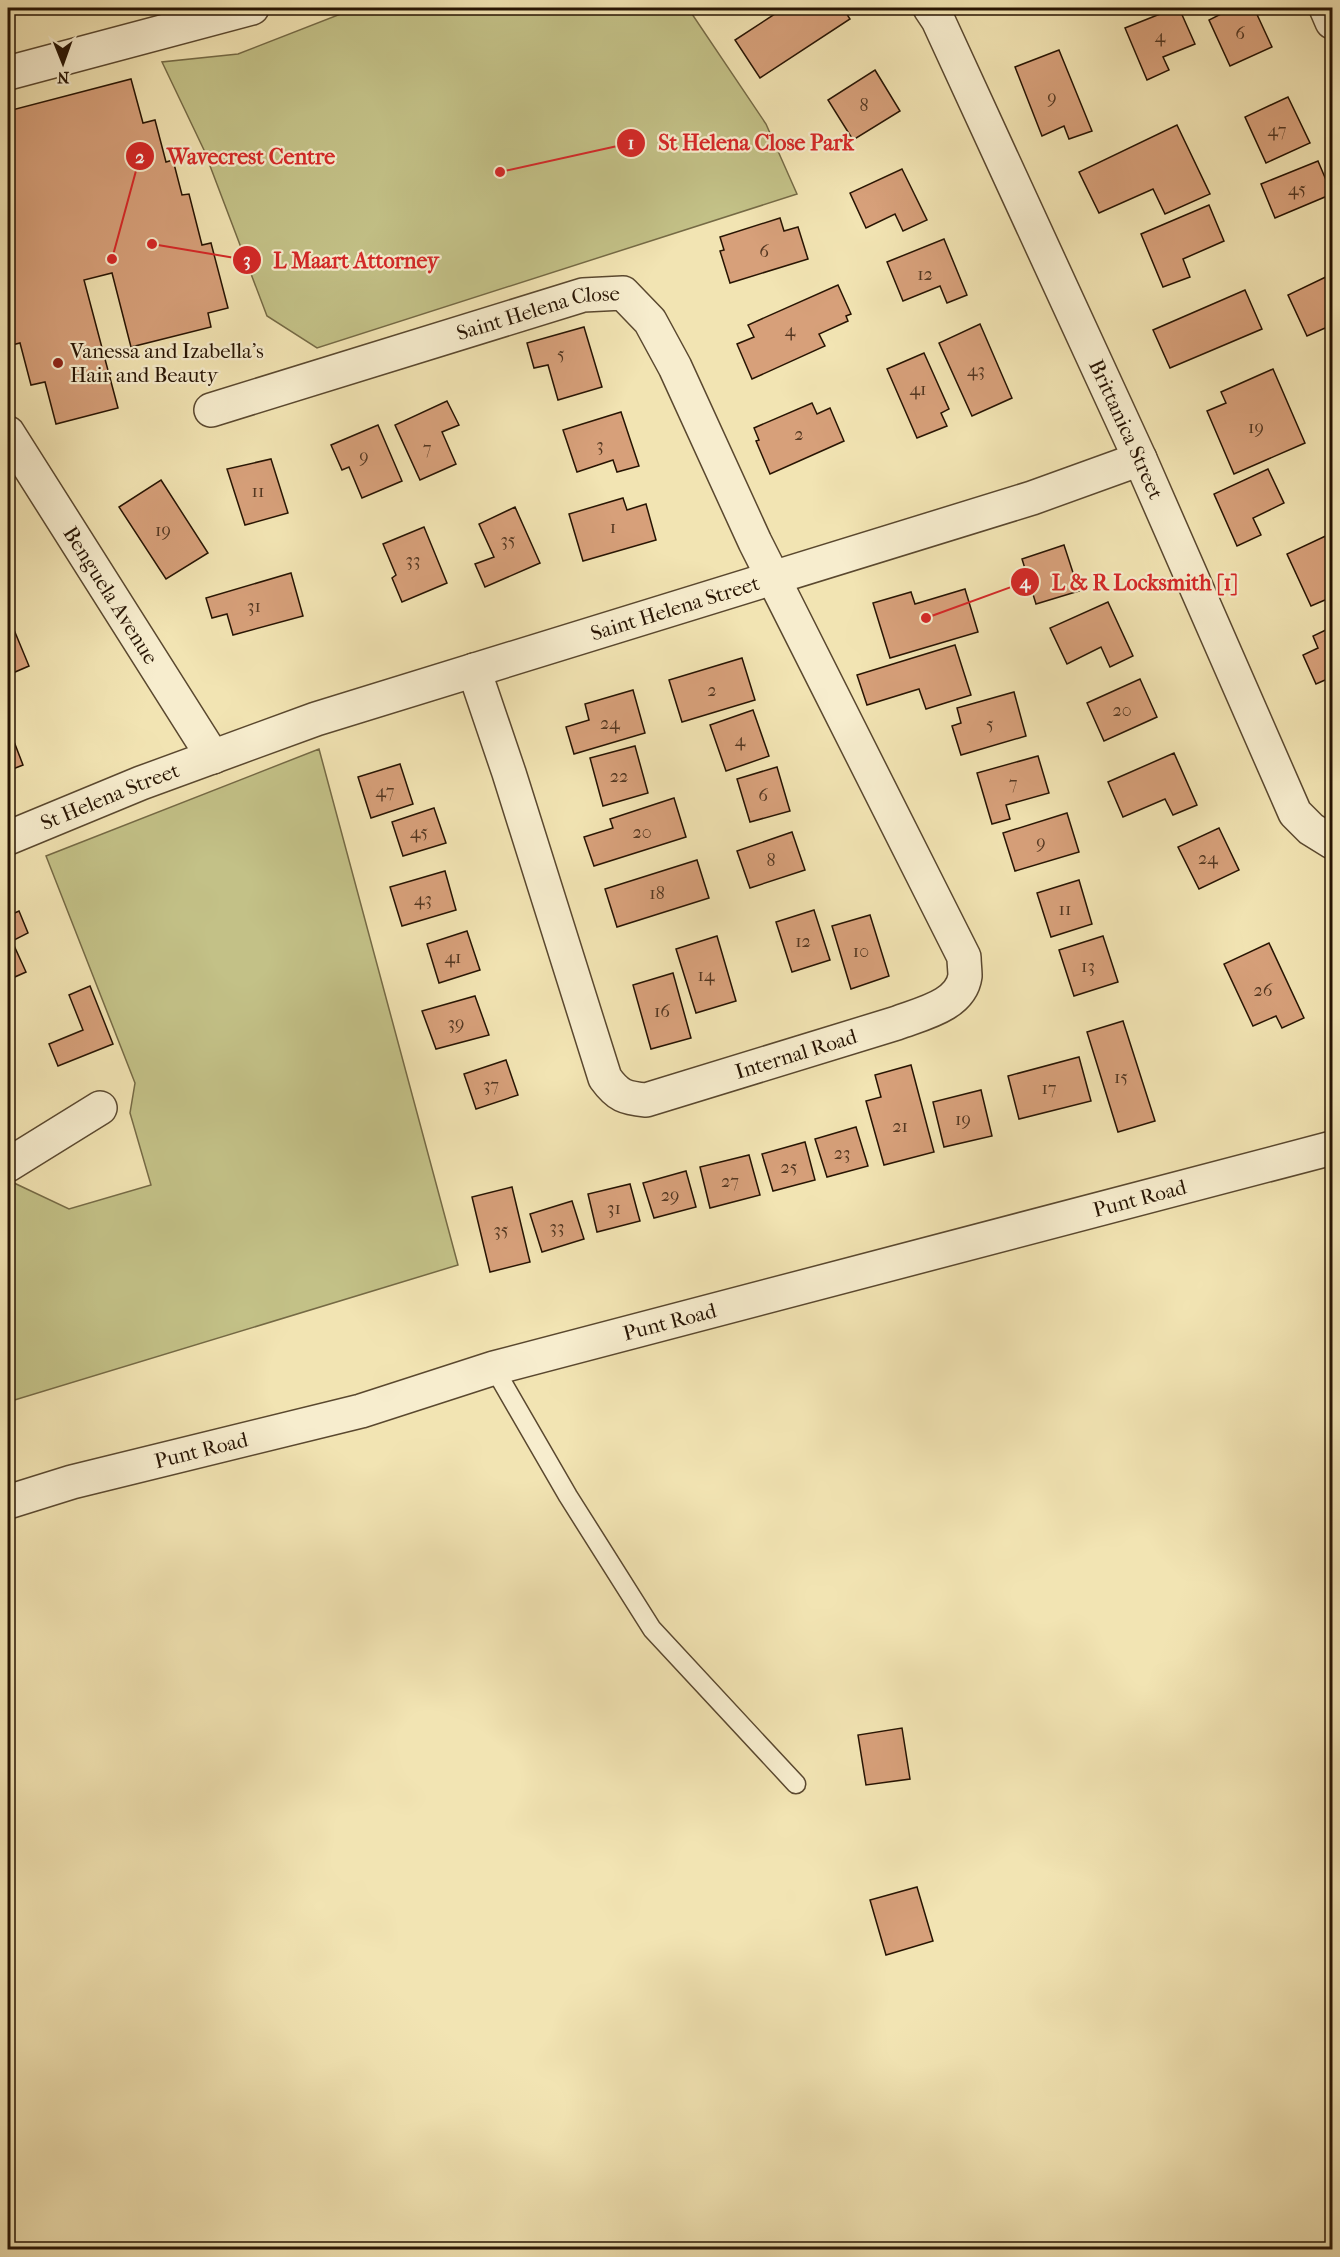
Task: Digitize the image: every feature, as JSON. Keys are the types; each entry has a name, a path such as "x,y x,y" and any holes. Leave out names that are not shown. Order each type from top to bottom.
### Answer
{"street":[{"path":"8,73 252,8"},
{"path":"1326,8 1332,22"},
{"name":"Brittanica Street","path":"944,12 1295,813 1311,829 1332,842"},
{"name":"Saint Helena Close","path":"211,410 583,295 623,292 650,321 675,367 774,579"},
{"name":"Benguela Avenue","path":"8,433 213,757"},
{"name":"Saint Helena Street","path":"213,757 316,719 1032,498 1140,459"},
{"name":"Internal Road","path":"474,670 605,1078 613,1089 627,1098 646,1100 657,1097 897,1023 937,1007 954,997 962,986 965,976 964,957 774,579"},
{"name":"St Helena Street","path":"8,838 141,783 213,757"},
{"path":"8,1165 100,1108"},
{"name":"Punt Road","path":"8,1502 72,1482 362,1411 494,1368 1332,1148"}],"lane":[{"path":"494,1368 568,1496 652,1629 796,1784"}],"shaded area":[{"path":"356,8 688,8 766,124 797,194 317,348 267,316 204,150 162,62 238,54"},
{"path":"319,749 458,1265 8,1402 8,1188 14,1183 69,1209 151,1185 130,1113 135,1083 46,856"}],"building":[{"path":"784,8 843,8 850,19 760,78 735,40"},
{"path":"1179,8 1195,44 1163,57 1169,70 1147,80 1125,28"},
{"path":"1216,8 1254,8 1272,47 1230,66 1209,20 1221,14"},
{"path":"1059,50 1092,131 1069,139 1064,126 1042,136 1015,67"},
{"path":"875,70 900,111 853,140 828,100"},
{"path":"131,79 143,123 155,120 166,162 173,160 182,195 189,194 202,245 211,243 228,308 208,313 211,327 131,347 112,273 84,280 118,408 56,424 45,382 31,385 20,343 8,346 8,111"},
{"path":"1288,97 1310,143 1266,163 1245,117"},
{"path":"1177,125 1210,194 1165,214 1153,189 1099,213 1079,172"},
{"path":"1318,161 1332,194 1275,218 1261,184"},
{"path":"902,169 927,220 903,231 895,214 866,228 850,193"},
{"path":"1209,205 1224,241 1183,259 1190,277 1163,287 1141,234"},
{"path":"780,218 784,231 798,227 808,259 730,283 720,251 724,250 720,237"},
{"path":"944,239 967,295 947,303 940,286 903,301 887,262"},
{"path":"1332,274 1332,325 1307,336 1288,295"},
{"path":"838,285 851,314 846,316 848,321 819,334 825,346 752,379 737,344 754,337 748,325"},
{"path":"1245,290 1262,329 1170,368 1153,330"},
{"path":"980,324 1012,398 972,416 939,343"},
{"path":"584,327 602,387 558,400 548,365 534,368 527,343"},
{"path":"924,353 949,409 941,413 947,426 917,438 887,369"},
{"path":"1273,369 1305,443 1234,474 1207,411 1226,403 1221,392"},
{"path":"447,401 459,425 442,432 456,464 420,480 395,425"},
{"path":"812,403 817,414 830,408 844,441 770,474 756,441 759,440 754,428"},
{"path":"621,412 639,466 617,472 613,460 577,472 563,430"},
{"path":"378,425 402,481 362,498 349,467 342,470 331,445"},
{"path":"271,459 288,513 245,525 227,469"},
{"path":"1268,469 1284,503 1253,518 1261,535 1237,546 1214,494"},
{"path":"161,480 208,553 166,579 119,507"},
{"path":"623,498 627,510 646,504 656,540 583,561 569,514"},
{"path":"515,507 540,563 485,587 475,564 494,557 479,524"},
{"path":"424,527 447,583 402,602 392,578 396,575 383,544"},
{"path":"1332,533 1332,575 1326,578 1332,591 1332,597 1311,606 1287,554"},
{"path":"1064,545 1079,591 1036,604 1022,559"},
{"path":"291,573 303,616 233,635 227,614 212,618 206,598"},
{"path":"965,589 978,632 890,658 873,603 911,592 915,604"},
{"path":"1108,602 1133,656 1110,667 1101,647 1067,664 1050,628"},
{"path":"12,625 29,666 8,675 8,627"},
{"path":"1332,627 1332,677 1316,684 1303,655 1318,648 1313,636"},
{"path":"955,645 971,695 926,709 919,689 867,705 857,675"},
{"path":"742,658 755,700 682,722 669,680"},
{"path":"1140,679 1157,717 1104,741 1087,703"},
{"path":"633,690 645,733 574,754 566,727 589,720 585,704"},
{"path":"1014,692 1026,736 961,755 952,726 961,723 957,708"},
{"path":"753,710 769,756 726,771 710,725"},
{"path":"8,726 23,765 8,771"},
{"path":"635,746 648,793 603,806 590,758"},
{"path":"1174,753 1197,805 1173,815 1165,799 1123,817 1108,782"},
{"path":"1038,756 1049,793 1006,805 1010,819 992,824 977,773"},
{"path":"400,764 413,804 371,818 358,777"},
{"path":"777,767 790,811 750,822 737,779"},
{"path":"674,798 686,837 594,866 584,837 613,828 610,819"},
{"path":"434,808 446,843 403,856 392,822"},
{"path":"1067,813 1079,852 1015,871 1003,833"},
{"path":"1219,828 1239,870 1199,889 1178,847"},
{"path":"792,832 805,870 750,888 737,851"},
{"path":"697,860 709,898 617,927 605,889"},
{"path":"445,871 456,910 402,926 390,887"},
{"path":"1079,880 1092,924 1051,937 1037,893"},
{"path":"814,910 830,960 792,972 776,922"},
{"path":"19,911 28,933 12,941 26,972 8,980 8,916"},
{"path":"870,915 889,976 851,989 832,926"},
{"path":"467,931 480,970 439,983 427,944"},
{"path":"717,936 736,1001 696,1013 676,949"},
{"path":"1103,936 1118,982 1074,996 1059,950"},
{"path":"1269,943 1304,1018 1282,1028 1276,1016 1253,1026 1224,964"},
{"path":"673,973 691,1038 651,1049 633,985"},
{"path":"90,986 113,1044 58,1066 49,1044 83,1030 69,995"},
{"path":"475,996 489,1035 436,1049 422,1011"},
{"path":"1123,1021 1155,1121 1118,1132 1087,1032"},
{"path":"1079,1057 1091,1101 1019,1119 1008,1076"},
{"path":"506,1060 518,1095 476,1109 464,1074"},
{"path":"911,1065 934,1152 884,1165 866,1101 881,1097 875,1075"},
{"path":"981,1090 992,1136 944,1147 933,1102"},
{"path":"8,1103 14,1119 8,1121"},
{"path":"856,1127 868,1166 827,1177 815,1139"},
{"path":"805,1142 815,1180 773,1191 762,1154"},
{"path":"749,1155 760,1195 710,1208 700,1167"},
{"path":"686,1171 696,1207 654,1218 643,1183"},
{"path":"630,1184 640,1221 597,1232 588,1194"},
{"path":"512,1187 530,1262 490,1272 472,1197"},
{"path":"572,1201 584,1239 542,1252 530,1214"},
{"path":"902,1728 910,1779 866,1785 858,1735"},
{"path":"917,1887 933,1941 886,1955 870,1900"}],"place":[{"name":"St Helena Close Park","path":"500,172"},
{"name":"L Maart Attorney","path":"152,244"},
{"name":"Wavecrest Centre","path":"112,259"},
{"name":"Vanessa and Izabella's Hair and Beauty","path":"58,363"},
{"name":"L & R Locksmith [1]","path":"926,618"}]}
